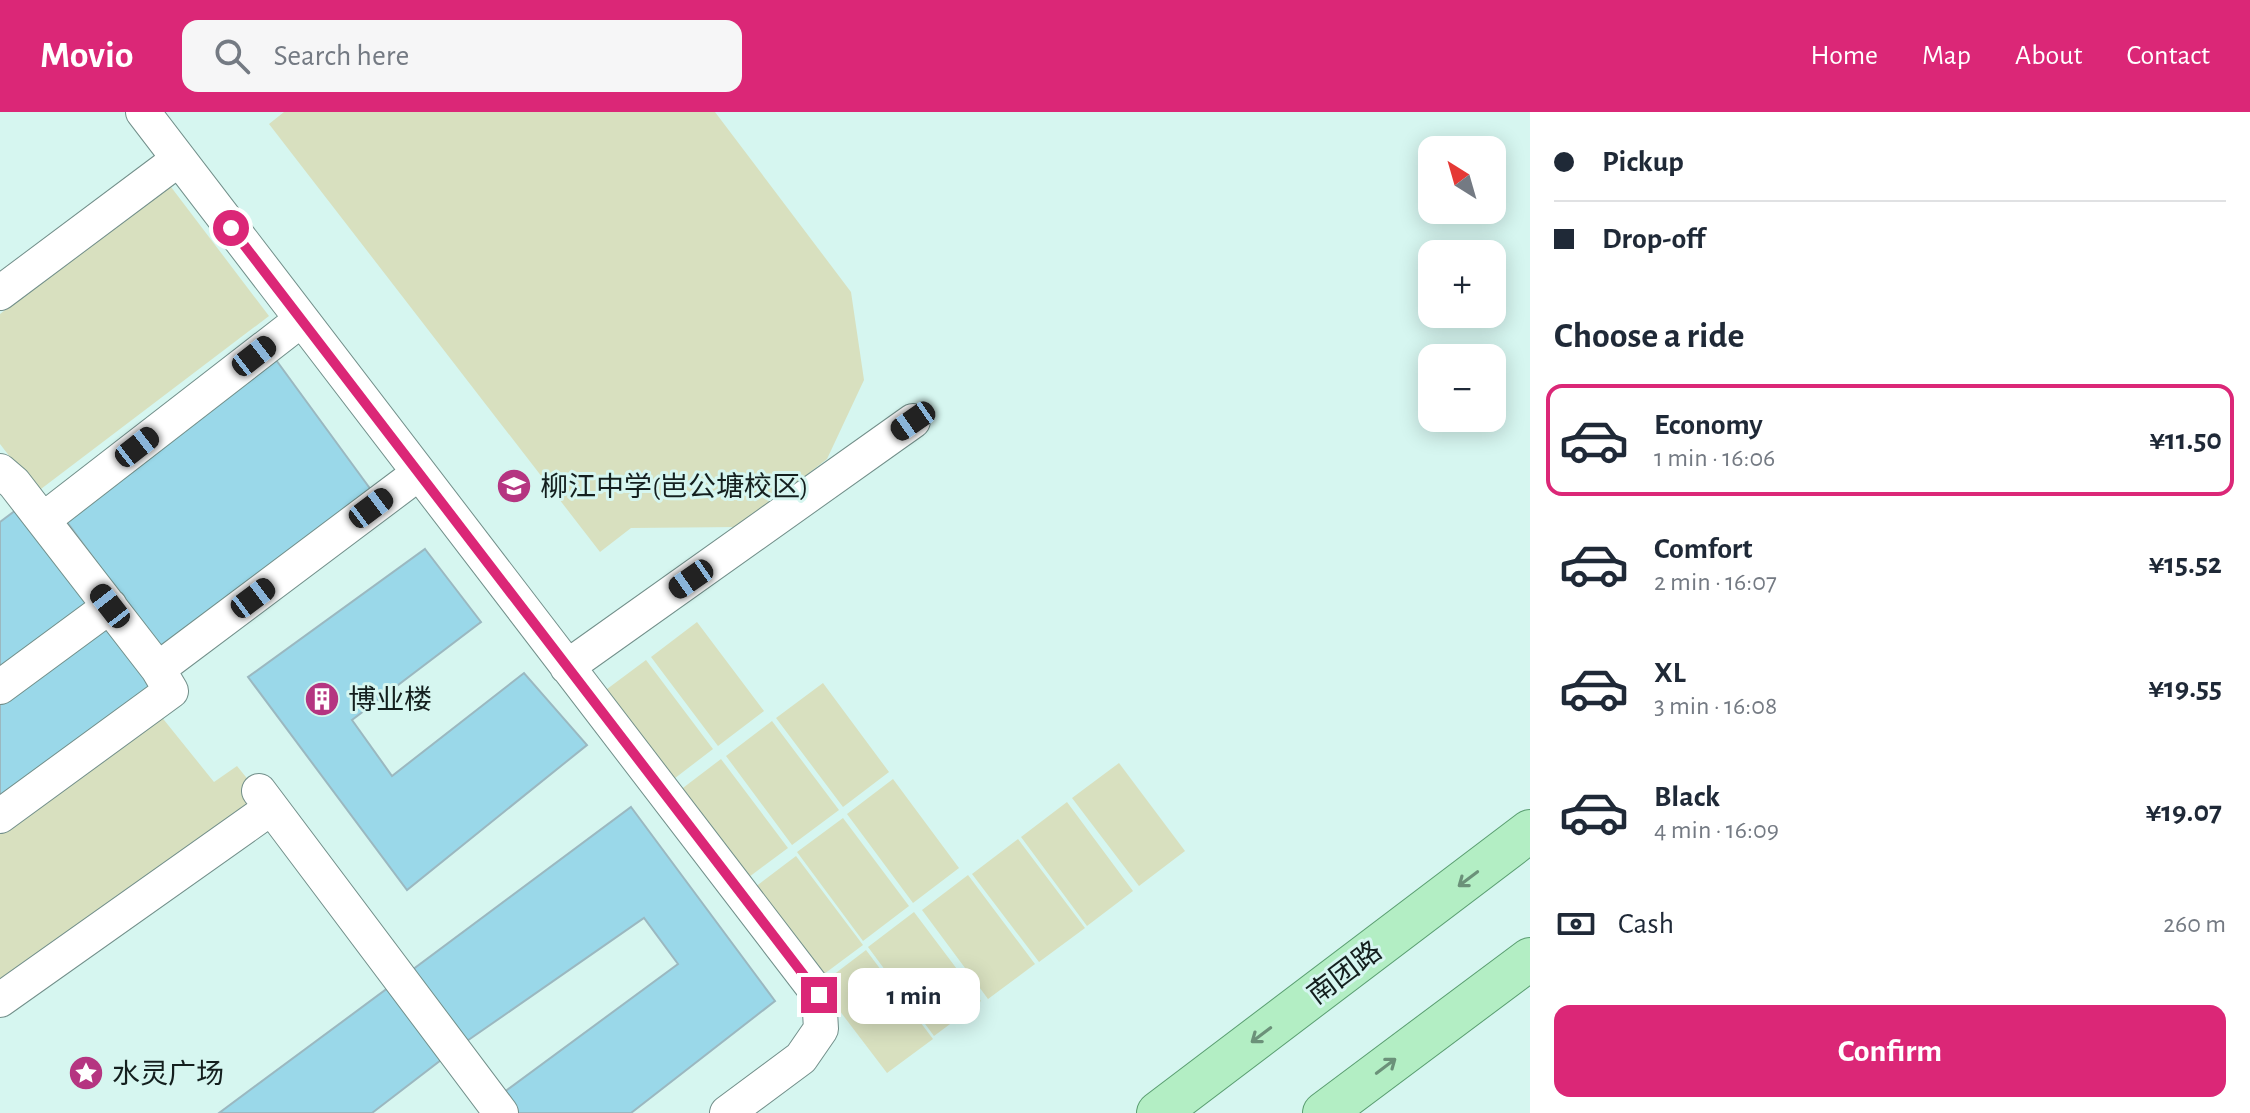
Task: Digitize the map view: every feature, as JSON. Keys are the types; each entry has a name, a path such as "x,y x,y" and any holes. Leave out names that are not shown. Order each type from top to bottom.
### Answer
{"main road":[{"name":"南团路","path":"1158,1113 1530,831"},
{"path":"1324,1113 1530,959"}],"street":[{"path":"143,112 819,995 821,1029 801,1058 727,1113"},
{"path":"0,293 179,159"},
{"path":"43,520 301,320"},
{"path":"567,667 913,421"},
{"path":"158,669 419,473"},
{"path":"0,816 171,691 158,669 43,520 5,482"},
{"path":"0,687 110,606"},
{"path":"0,1000 265,800 501,1113"}],"green space":[{"path":"284,112 715,112 851,292 864,380 827,459 740,527 631,528 600,552 269,124"},
{"path":"168,183 269,316 37,492 0,444 0,314"},
{"path":"697,622 764,711 718,746 651,657"},
{"path":"646,660 713,749 666,785 599,695"},
{"path":"823,683 889,772 843,807 776,718"},
{"path":"156,710 214,782 237,766 267,803 0,994 0,823"},
{"path":"772,721 839,810 792,845 726,756"},
{"path":"721,759 788,848 741,883 675,794"},
{"path":"1119,763 1185,851 1139,886 1072,798"},
{"path":"893,779 959,868 913,903 847,814"},
{"path":"1067,802 1133,891 1087,926 1021,837"},
{"path":"843,818 909,906 863,941 797,852"},
{"path":"1018,839 1085,928 1039,962 972,874"},
{"path":"796,856 863,945 816,980 750,891"},
{"path":"968,875 1035,964 988,999 922,910"},
{"path":"914,912 981,1001 934,1036 868,947"},
{"path":"866,950 933,1039 887,1073 820,985"}],"building":[{"path":"268,349 374,494 162,651 56,507"},
{"path":"28,501 105,601 0,680 0,522"},
{"name":"博业楼","path":"425,549 481,622 352,720 392,776 524,673 587,745 407,890 248,677"},
{"path":"113,611 168,687 0,810 0,693"},
{"path":"631,807 775,1001 631,1113 501,1113 492,1101 678,964 644,918 454,1050 400,979"},
{"path":"400,979 454,1050 372,1113 219,1113"}],"place":[{"name":"柳江中学(岜公塘校区)","path":"514,486"},
{"name":"博业楼","path":"322,699"},
{"name":"水灵广场","path":"86,1073"}],"route":[{"path":"231,228 819,995"}]}
